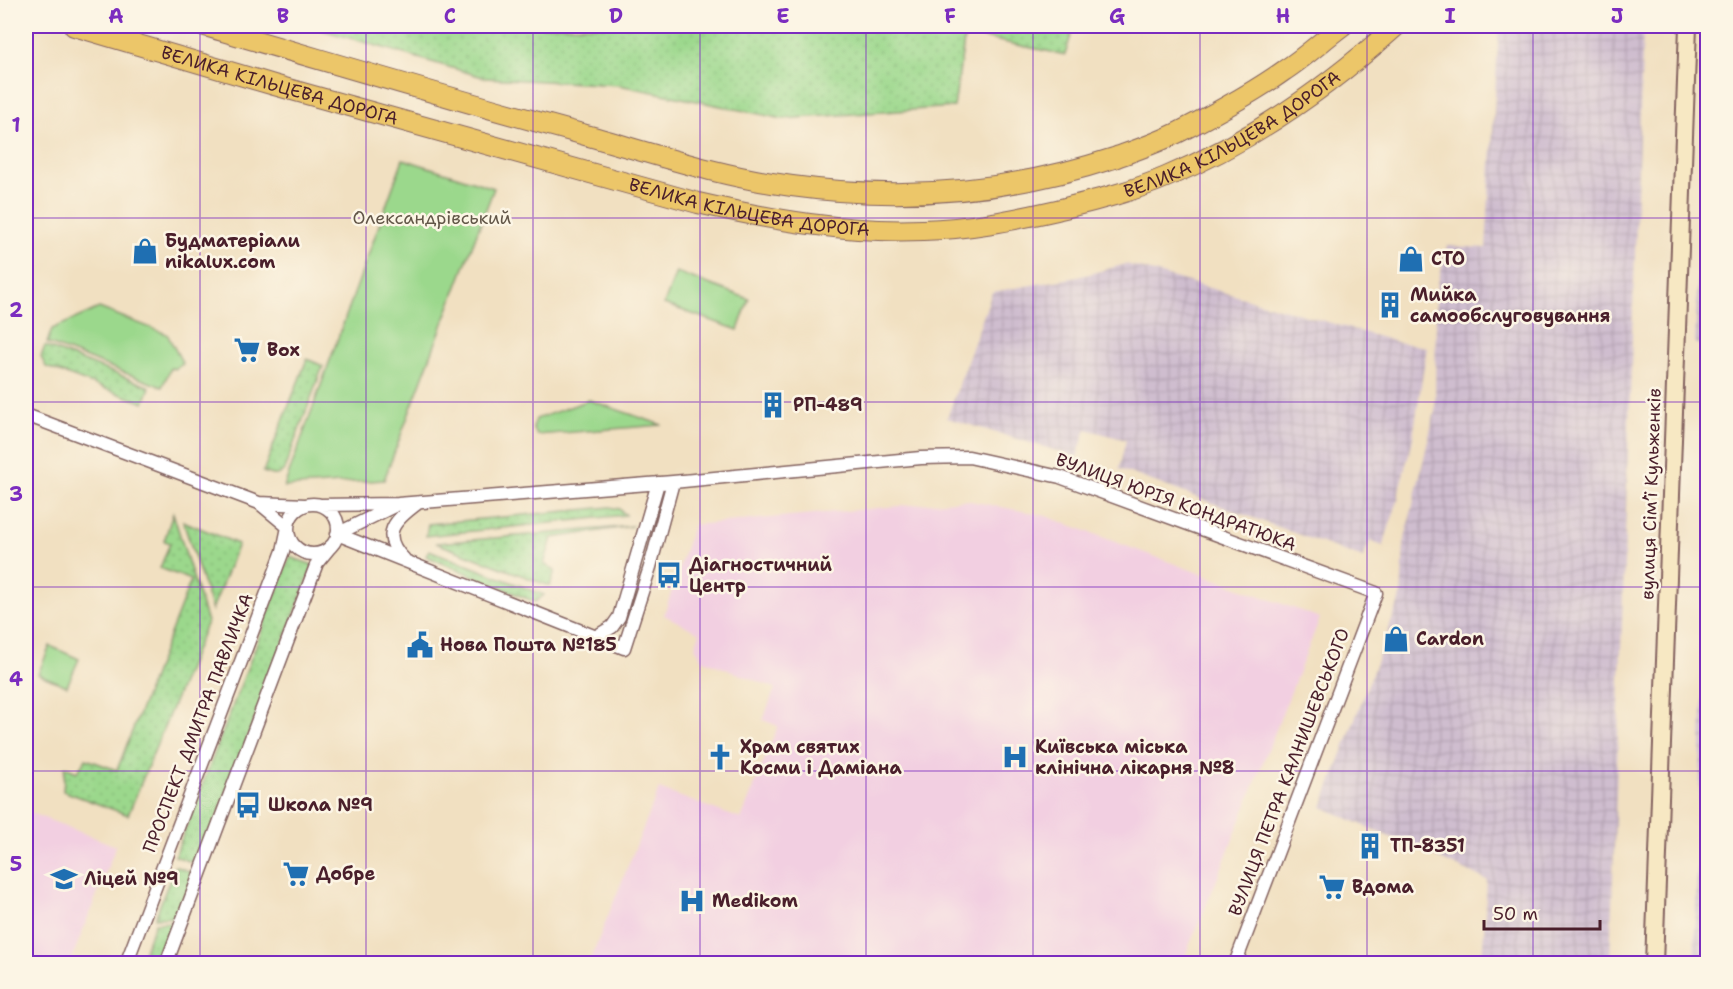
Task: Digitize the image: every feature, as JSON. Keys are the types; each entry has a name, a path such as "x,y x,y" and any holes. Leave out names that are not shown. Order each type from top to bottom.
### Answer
{"main road":[{"name":"ВЕЛИКА КІЛЬЦЕВА ДОРОГА","path":"74,26 274,85 698,203 761,218 813,225 922,230 975,226 1024,218 1095,200 1165,178 1227,148 1294,107 1365,54 1396,26"},
{"name":"ВЕЛИКА КІЛЬЦЕВА ДОРОГА","path":"205,26 451,99 713,170 790,186 843,192 902,194 966,190 1023,182 1079,169 1139,149 1178,133 1236,101 1285,70 1342,26"},
{"name":"вулиця Сімʼї Кульженків","path":"1654,963 1688,26"}],"street":[{"path":"26,415 259,503 320,505 332,513 337,527 337,534 317,563 166,963"},
{"name":"ВУЛИЦЯ ЮРІЯ КОНДРАТЮКА","path":"320,505 398,504 673,482 921,458 969,457 1059,477 1376,593"},
{"path":"337,534 624,648 650,567 673,482"},
{"path":"597,636 612,627 619,616 658,483"},
{"path":"405,560 395,550 391,539 393,528 399,518 420,501"},
{"path":"259,503 288,527"},
{"name":"ВУЛИЦЯ ЮРІЯ КОНДРАТЮКА","path":"337,534 398,504"},
{"path":"305,505 293,513 288,527 290,540 294,546 306,553 319,553 330,546"},
{"name":"ПРОСПЕКТ ДМИТРА ПАВЛИЧКА","path":"126,963 283,550 288,527"},
{"name":"ВУЛИЦЯ ПЕТРА КАЛНИШЕВСЬКОГО","path":"1235,963 1376,593"}],"shaded area":[{"path":"1499,26 1643,26 1610,963 1482,963 1487,880 1322,807 1401,596 1404,543 1435,411 1436,291 1447,246 1486,248"},
{"path":"1702,167 1708,168 1707,345 1695,344"},
{"path":"1126,264 1397,342 1427,347 1412,443 1398,500 1383,546 1370,541 1363,558 1119,469 1126,440 1086,429 1077,457 947,418 992,292 1078,277"},
{"name":"Київська міська клінічна лікарня №8","path":"965,500 1043,515 1320,618 1182,963 589,963 659,789 741,819 778,726 763,720 775,688 703,660 695,647 700,633 664,615 693,525"},
{"path":"1707,558 1708,963 1694,964 1694,962"},
{"name":"Ліцей №9","path":"26,811 116,846 70,963 26,963"}],"green space":[{"path":"309,26 1074,26 1065,55 965,34 954,107 783,119 619,85 486,78"},
{"name":"Олександрівський","path":"403,159 494,188 384,480 284,487"},
{"path":"676,272 749,299 738,330 664,304"},
{"path":"99,308 167,334 183,364 175,369 171,368 162,387 47,343 52,329"},
{"path":"45,346 150,387 144,403 46,367 41,357"},
{"path":"307,359 323,366 284,470 277,475 263,472"},
{"path":"589,400 662,425 537,435 533,428 536,419"},
{"path":"610,507 619,509 626,515 426,536 428,524"},
{"path":"173,513 207,622 128,815 63,791 65,767 77,772 86,759 117,770 191,580 160,568 170,543 164,541"},
{"path":"183,521 238,544 212,610"},
{"path":"633,526 552,538 544,564 555,571 550,586 436,543"},
{"path":"429,550 544,595 535,602 426,556"},
{"path":"290,557 313,565 199,865 175,856"},
{"path":"50,646 79,659 67,686 38,674"},
{"path":"175,866 199,875 182,917 155,918"},
{"path":"180,922 164,963 139,964 155,923"}],"place":[{"name":"Будматеріали nikalux.com","path":"145,251"},
{"name":"СТО","path":"1411,259"},
{"name":"Мийка самообслуговування","path":"1390,305"},
{"name":"Box","path":"247,350"},
{"name":"РП-489","path":"773,405"},
{"name":"Діагностичний Центр","path":"669,575"},
{"name":"Cardon","path":"1396,639"},
{"name":"Нова Пошта №185","path":"420,645"},
{"name":"Храм святих Косми і Даміана","path":"720,757"},
{"name":"Київська міська клінічна лікарня №8","path":"1015,757"},
{"name":"Школа №9","path":"248,805"},
{"name":"ТП-8351","path":"1370,846"},
{"name":"Добре","path":"296,874"},
{"name":"Ліцей №9","path":"64,879"},
{"name":"Вдома","path":"1332,887"},
{"name":"Medikom","path":"692,901"}]}
